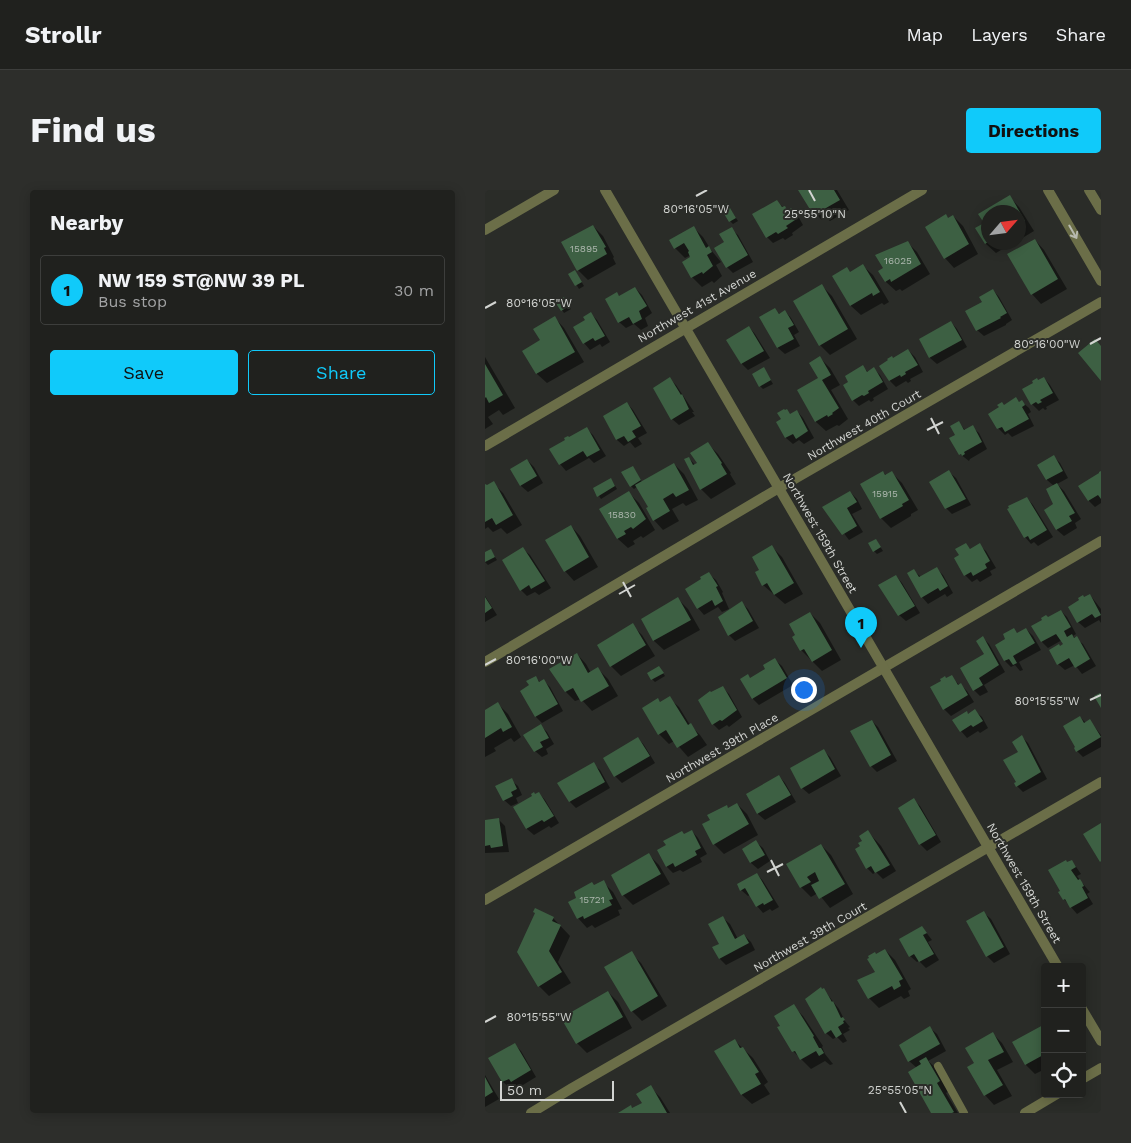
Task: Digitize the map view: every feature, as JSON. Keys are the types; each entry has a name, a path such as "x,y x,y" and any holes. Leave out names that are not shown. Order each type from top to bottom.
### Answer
{"street":[{"path":"485,230 553,190"},
{"name":"Northwest 159th Street","path":"605,190 1056,963"},
{"name":"Northwest 41st Avenue","path":"485,446 922,190"},
{"path":"1048,190 1101,280"},
{"path":"1089,190 1101,210"},
{"name":"Northwest 40th Court","path":"485,662 779,488 1101,302"},
{"name":"Northwest 39th Place","path":"485,900 1101,541"},
{"name":"Northwest 39th Court","path":"531,1113 1101,782"},
{"path":"1086,1016 1101,1041"},
{"path":"1086,1077 1101,1068"},
{"path":"1025,1113 1050,1098"}],"lane":[{"path":"938,1066 964,1113"}],"building":[{"path":"798,190 834,190 840,200 819,212 817,208 811,211"},
{"path":"1010,195 1016,205 993,205"},
{"path":"777,200 787,210 792,208 798,218 786,226 788,228 766,238 752,214"},
{"path":"727,203 736,218 729,222 720,207"},
{"path":"946,214 948,218 953,215 969,244 944,259 925,227"},
{"path":"593,225 606,247 604,248 607,254 577,271 561,242"},
{"path":"981,225 981,238 975,228"},
{"path":"694,226 706,248 709,246 712,252 707,255 713,266 703,274 702,272 691,278 682,262 690,257 689,251 684,243 674,249 669,240"},
{"path":"732,227 748,255 726,268 714,248 724,242 719,234"},
{"path":"1035,239 1058,279 1031,295 1007,254 1014,250 1026,250 1026,244"},
{"path":"908,241 921,264 891,282 890,279 885,282 878,271 883,268 875,255"},
{"path":"863,264 880,292 873,296 872,293 850,306 832,276 847,267 850,272"},
{"path":"575,270 582,282 575,286 568,274"},
{"path":"822,284 848,329 819,346 793,301"},
{"path":"635,287 647,306 639,311 642,319 633,324 629,317 618,323 605,299 617,292 619,296"},
{"path":"993,289 1007,313 976,331 965,311 982,302 979,297"},
{"path":"564,297 569,306 561,311 555,302"},
{"path":"775,308 779,314 785,310 794,325 788,328 794,339 777,348 759,317"},
{"path":"591,312 605,336 595,341 593,338 583,344 573,327 585,320 583,317"},
{"path":"555,316 575,352 536,374 522,351 540,340 533,329"},
{"path":"951,321 962,340 929,358 919,339"},
{"path":"749,326 764,351 741,364 726,340"},
{"path":"1095,339 1101,346 1101,381 1078,353"},
{"path":"908,349 918,365 905,372 906,374 901,377 900,375 889,381 879,366 892,356 893,358"},
{"path":"820,356 831,375 822,380 839,408 828,417 827,415 815,422 797,390 818,378 809,363"},
{"path":"485,364 503,395 489,403 485,398"},
{"path":"863,365 867,372 874,367 883,382 868,391 869,393 852,401 843,385 848,382 845,376"},
{"path":"764,367 771,380 759,387 752,374"},
{"path":"670,377 682,394 689,409 671,420 653,388"},
{"path":"1044,377 1053,393 1040,400 1042,402 1038,404 1036,402 1031,405 1022,389 1033,383 1032,381 1037,378 1038,380"},
{"path":"1016,397 1019,402 1022,400 1024,403 1025,405 1022,407 1029,419 1005,432 1002,427 997,429 988,414 999,407 997,405 1002,402 1004,405"},
{"path":"627,402 641,426 632,431 636,437 628,442 624,436 616,440 603,416"},
{"path":"787,409 790,414 797,410 808,431 796,439 793,434 785,438 776,422 781,419 777,413"},
{"path":"959,421 964,430 973,425 982,442 964,452 965,454 962,456 961,454 959,455 949,438 955,435 950,426"},
{"path":"587,427 600,450 587,457 583,451 559,465 549,449 565,440 564,438"},
{"path":"708,442 727,474 700,490 684,459 689,457 693,465 697,463 690,453"},
{"path":"1054,455 1063,471 1046,480 1037,465"},
{"path":"527,459 537,476 520,486 510,469"},
{"path":"674,463 689,490 676,497 673,493 663,499 670,511 653,521 646,508 648,507 635,485"},
{"path":"633,466 641,480 630,487 621,472"},
{"path":"949,470 966,499 945,509 929,482"},
{"path":"883,471 885,475 892,471 909,500 902,504 903,506 880,519 860,484"},
{"path":"1101,471 1101,499 1098,495 1088,501 1078,486"},
{"path":"611,478 615,486 597,497 593,488"},
{"path":"494,481 513,515 496,525 492,518 485,522 485,484 487,485"},
{"path":"1057,483 1075,513 1069,516 1072,521 1056,530 1044,510 1053,504 1046,489"},
{"path":"629,491 646,519 633,529 631,527 624,531 626,534 617,539 599,509"},
{"path":"850,491 857,502 847,508 857,526 842,535 822,507"},
{"path":"1027,497 1047,530 1030,540 1028,536 1024,538 1007,509 1009,508 1008,506"},
{"path":"571,525 589,557 564,572 545,540"},
{"path":"876,539 881,547 873,552 868,543"},
{"path":"966,543 970,549 980,543 990,561 985,564 987,568 973,576 971,572 964,576 954,558 959,555 955,549"},
{"path":"772,545 794,583 774,595 767,583 762,586 755,572 759,570 752,557"},
{"path":"523,547 545,581 531,589 529,585 520,591 502,560"},
{"path":"491,549 495,557 485,562 485,552"},
{"path":"937,567 948,586 940,591 938,588 921,598 907,573 914,569 919,577"},
{"path":"709,572 718,586 716,587 723,601 715,606 712,600 697,609 685,589"},
{"path":"896,575 915,606 898,616 878,585"},
{"path":"1090,594 1101,615 1095,618 1092,614 1077,623 1068,607 1083,595 1084,597"},
{"path":"485,597 492,608 485,613"},
{"path":"678,597 691,620 653,641 641,619"},
{"path":"742,601 753,621 728,636 718,617"},
{"path":"1061,610 1071,627 1064,631 1067,637 1072,634 1074,638 1077,636 1090,659 1075,668 1069,658 1057,665 1049,650 1059,644 1060,646 1063,644 1056,634 1041,642 1031,626 1042,620 1041,618 1046,615 1048,617"},
{"path":"810,612 832,650 812,662 804,649 800,651 792,637 795,635 789,624"},
{"path":"633,623 646,645 610,667 597,645"},
{"path":"1014,628 1017,633 1026,628 1035,643 1013,656 1017,663 1013,665 1009,659 1004,661 995,645 1005,639 1003,634"},
{"path":"983,636 999,665 979,678 983,685 973,691 960,668 984,654 976,641"},
{"path":"577,653 588,673 598,667 609,686 581,702 573,688 565,692 549,669"},
{"path":"775,658 787,678 752,699 740,679 748,674 750,678 765,669 763,665"},
{"path":"659,666 664,673 651,680 647,673"},
{"path":"952,675 958,685 961,683 968,695 943,710 930,687 941,681 940,679 945,676 946,678"},
{"path":"536,676 539,682 544,679 558,704 535,717 520,691 529,685 526,681"},
{"path":"723,686 737,710 722,721 720,720 712,725 698,700 710,691"},
{"path":"1101,694 1101,708 1094,696"},
{"path":"670,696 688,725 691,723 698,735 677,748 666,730 658,735 642,708 658,698 660,702"},
{"path":"498,702 512,727 503,732 501,728 485,738 485,710"},
{"path":"975,709 983,721 973,727 971,725 960,732 952,720 967,711 968,714"},
{"path":"1080,716 1084,723 1090,719 1101,737 1076,752 1063,726"},
{"path":"872,720 891,755 870,767 850,731"},
{"path":"541,724 549,738 540,742 543,747 534,752 523,735"},
{"path":"1022,735 1041,772 1016,787 1014,783 1016,782 1003,760 1018,752 1012,742"},
{"path":"638,737 650,756 614,777 603,758"},
{"path":"824,749 835,769 801,789 790,768"},
{"path":"594,762 605,782 569,802 557,783"},
{"path":"779,775 791,795 757,814 746,794"},
{"path":"512,778 517,789 511,792 513,796 503,801 495,786"},
{"path":"534,792 535,794 539,792 554,816 526,829 513,807 532,796 531,794"},
{"path":"914,798 936,835 919,845 898,808"},
{"path":"737,803 749,824 713,845 702,824 710,820 707,815 727,805 728,808"},
{"path":"499,818 503,846 491,848 490,845 485,846 485,820"},
{"path":"1101,823 1101,861 1100,862 1083,834"},
{"path":"692,830 701,848 695,851 697,855 675,867 673,863 666,867 657,850 666,845 663,841 682,831 684,834"},
{"path":"868,830 890,865 875,873 871,866 866,869 855,849 860,846 858,843 862,841 859,836"},
{"path":"756,840 765,855 750,863 742,849"},
{"path":"821,844 845,884 819,899 811,885 819,881 815,872 807,877 811,882 800,888 786,864"},
{"path":"649,853 661,874 622,896 611,875"},
{"path":"1066,860 1067,862 1072,860 1076,867 1071,870 1078,880 1080,879 1082,882 1084,886 1082,887 1088,898 1070,908 1058,892 1060,891 1048,870"},
{"path":"757,873 773,900 756,907 745,888 740,891 737,884"},
{"path":"604,880 613,899 609,900 612,905 584,919 583,916 577,919 568,902 576,898 574,892 592,882 594,885"},
{"path":"535,908 554,917 552,921 561,925 549,951 562,972 538,987 517,952 535,913 533,912"},
{"path":"984,911 1004,947 986,957 966,921"},
{"path":"723,916 735,939 744,934 749,943 719,959 712,947 719,944 708,924"},
{"path":"922,926 927,933 923,935 934,954 919,962 914,954 909,957 899,939"},
{"path":"885,949 903,979 899,981 901,986 894,990 892,986 868,999 857,980 875,972 867,959 869,958 868,956"},
{"path":"632,951 658,996 631,1012 604,967"},
{"path":"821,987 822,989 824,988 833,1001 841,1018 843,1017 845,1020 838,1027 842,1034 836,1038 831,1030 825,1034 805,999"},
{"path":"608,991 623,1017 576,1044 561,1018"},
{"path":"794,1004 814,1036 819,1048 824,1053 819,1056 816,1051 800,1060 795,1051 792,1052 777,1027 780,1026 774,1016"},
{"path":"930,1026 940,1044 908,1062 899,1045"},
{"path":"1041,1026 1041,1056 1025,1065 1012,1042"},
{"path":"993,1032 1004,1052 988,1060 1003,1085 984,1096 967,1067 974,1063 965,1048"},
{"path":"735,1039 740,1048 743,1047 759,1072 755,1074 761,1084 741,1095 714,1051"},
{"path":"515,1043 531,1070 511,1082 509,1079 502,1082 488,1058"},
{"path":"926,1057 940,1081 937,1083 954,1112 952,1113 931,1113 908,1072 921,1064 919,1061"},
{"path":"485,1077 493,1092 485,1097"},
{"path":"651,1085 667,1113 618,1113 631,1105 632,1108 642,1103 636,1094"}],"place":[{"name":"NW 159 ST@NW 39 PL","path":"861,648"}]}
